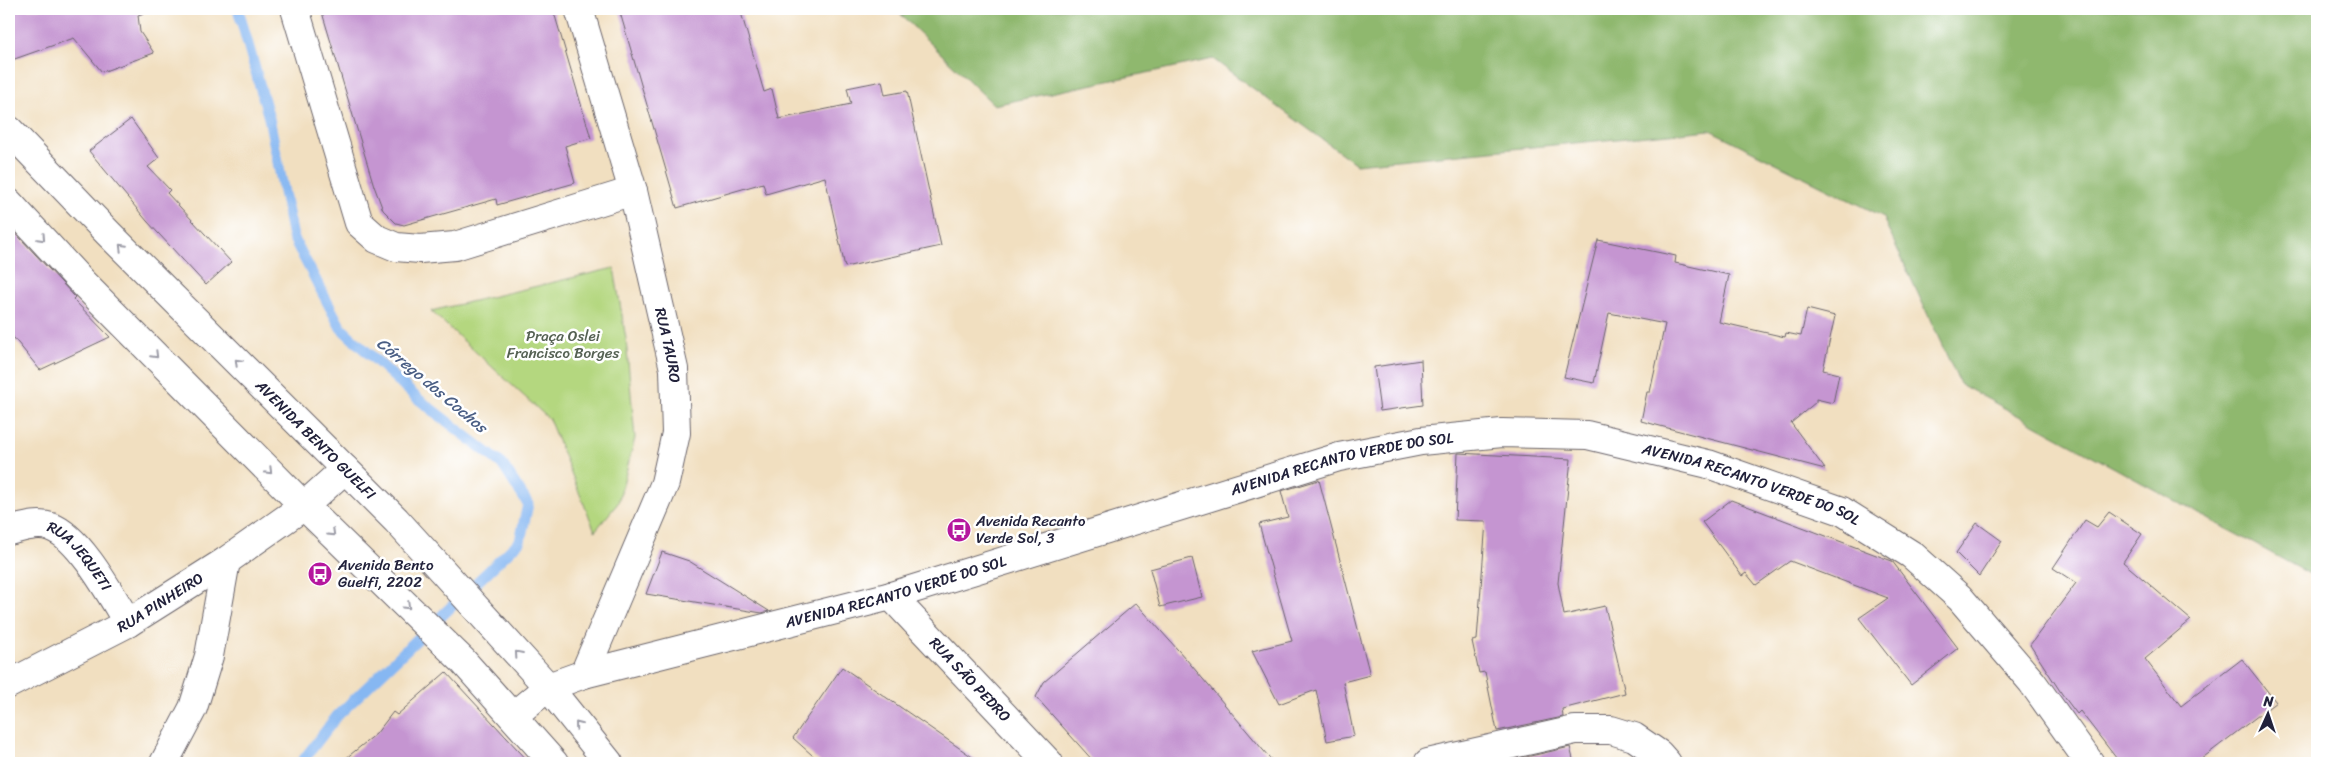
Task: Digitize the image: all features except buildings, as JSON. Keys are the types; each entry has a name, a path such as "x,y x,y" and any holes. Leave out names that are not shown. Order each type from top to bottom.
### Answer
{"street":[{"path":"295,9 359,223 377,239 396,248 420,249 455,246 633,191"},
{"name":"RUA TAURO","path":"579,9 633,191 674,369 676,433 665,483 584,674"},
{"name":"AVENIDA BENTO GUELFI","path":"9,130 108,233 396,520 548,686 609,763"},
{"path":"9,203 80,280 304,506 464,661 554,763"},
{"name":"AVENIDA RECANTO VERDE DO SOL","path":"513,716 548,686 584,674 891,596 1339,457 1421,441 1502,433 1587,435 1708,464 1842,511 1912,555 1960,598 2032,682 2090,763"},
{"name":"RUA PINHEIRO","path":"9,684 128,622 226,561 304,506 345,469"},
{"name":"RUA JEQUETI","path":"9,530 35,525 51,527 66,536 89,562 128,622"},
{"path":"164,763 193,708 209,656 226,561"},
{"name":"RUA SÃO PEDRO","path":"891,596 1049,763"},
{"path":"1428,763 1575,730 1611,730 1634,737 1659,754 1667,763"}],"green space":[{"path":"895,9 2317,9 2317,578 1960,384 1882,216 1710,130 1356,164 1213,59 994,105"},
{"name":"Praça Oslei Francisco Borges","path":"614,268 626,339 635,438 618,503 595,531 549,419 431,311"}],"waterway":[{"name":"Córrego dos Cochos","path":"238,9 269,118 293,237 341,328 417,398 502,464 528,504 520,541 337,716 301,763"}],"place":[{"name":"Avenida Recanto Verde Sol, 3","path":"959,530"},
{"name":"Avenida Bento Guelfi, 2202","path":"320,574"}]}
